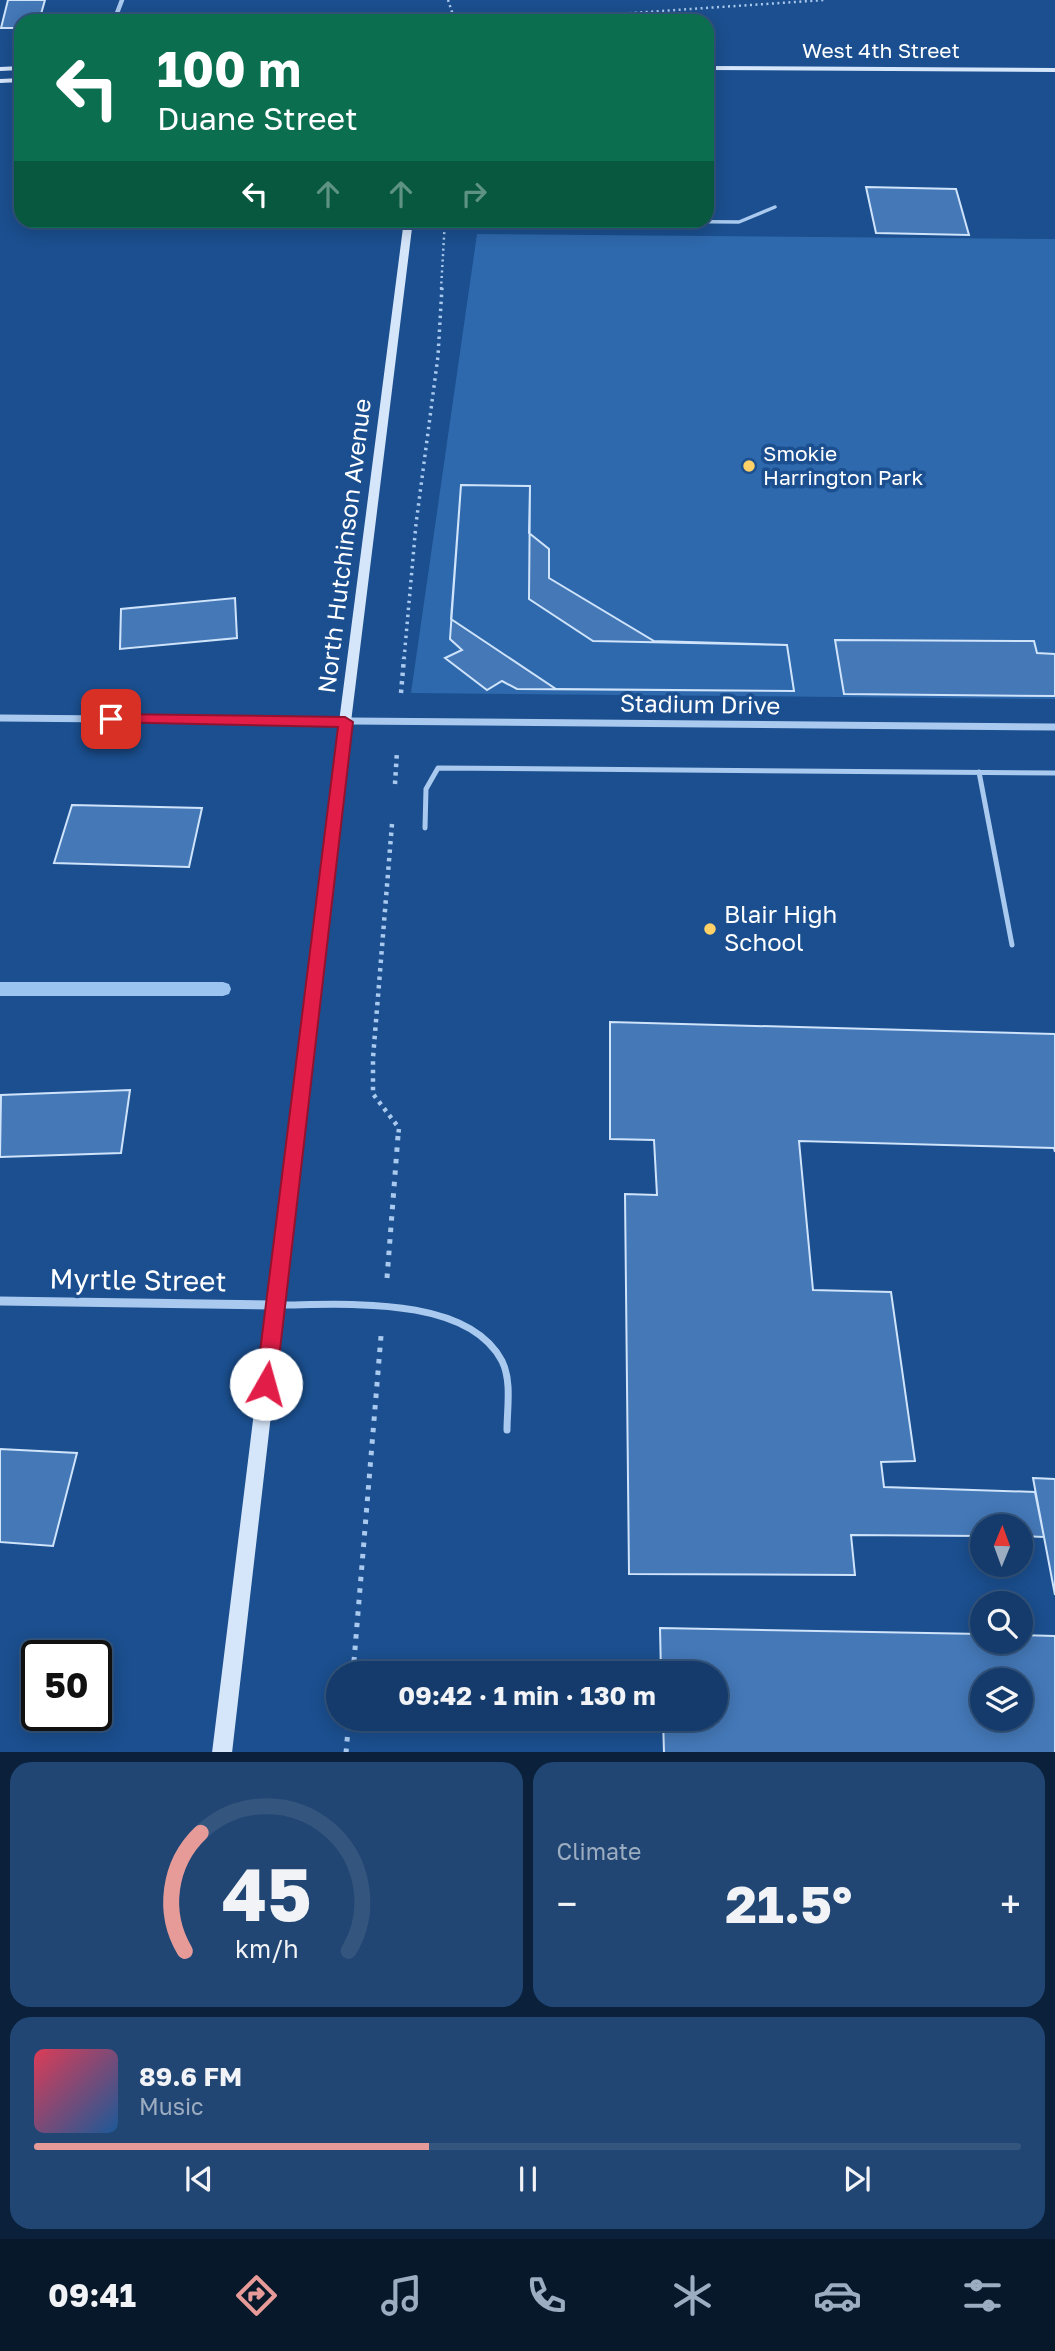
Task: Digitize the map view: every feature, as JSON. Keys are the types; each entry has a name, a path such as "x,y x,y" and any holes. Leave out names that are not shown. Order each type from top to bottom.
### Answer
{"main road":[{"name":"West 4th Street","path":"714,68 1055,70"},
{"name":"North Hutchinson Avenue","path":"222,1752 345,722 408,228"}],"street":[{"name":"Stadium Drive","path":"0,718 1055,727"},
{"name":"Myrtle Street","path":"0,1301 275,1305"}],"lane":[{"path":"714,222 739,222 775,207"},
{"path":"425,828 426,789 438,768 1055,773"},
{"path":"979,772 1012,945"},
{"path":"275,1305 382,1307 418,1311 471,1329 489,1341 501,1359 508,1379 506,1430"}],"path":[{"path":"617,14 824,0"},
{"path":"394,788 417,512 438,356 445,228"},
{"path":"354,1661 399,1128 373,1094 373,1058 393,814"},
{"path":"346,1752 348,1731"}],"shaded area":[{"name":"Smokie Harrington Park","path":"477,234 1055,239 1055,699 411,693"}],"building":[{"path":"8,0 45,0 41,14 14,14 14,28 1,28"},
{"path":"866,187 956,189 969,235 876,233"},
{"path":"461,485 530,486 529,533 549,549 549,578 654,641 787,645 794,691 517,689 502,681 487,690 445,658 462,650 450,639"},
{"path":"461,485 530,486 529,599 593,641 787,645 794,691 556,689 451,619"},
{"path":"235,598 237,638 120,649 121,609"},
{"path":"835,640 1034,641 1037,653 1055,654 1055,696 844,694"},
{"path":"72,805 202,808 189,867 54,863"},
{"path":"610,1022 1055,1034 1055,1152 1054,1148 799,1141 813,1290 891,1292 915,1461 881,1462 884,1487 1035,1492 1044,1537 1033,1537 1033,1514 970,1514 970,1536 851,1535 855,1575 629,1574 625,1194 657,1195 654,1140 610,1139"},
{"path":"130,1090 121,1153 0,1157 1,1095"},
{"path":"0,1449 77,1453 53,1546 0,1542"},
{"path":"1033,1478 1055,1479 1055,1595 1044,1537"},
{"path":"660,1628 970,1634 970,1654 1033,1654 1033,1635 1055,1636 1055,1752 664,1752 663,1731 728,1731 728,1661 661,1661"}],"waterway":[{"path":"0,989 223,989"}],"place":[{"name":"Smokie Harrington Park","path":"749,466"},
{"name":"Blair High School","path":"710,929"}],"route":[{"path":"111,719 345,722 266,1384"}]}
